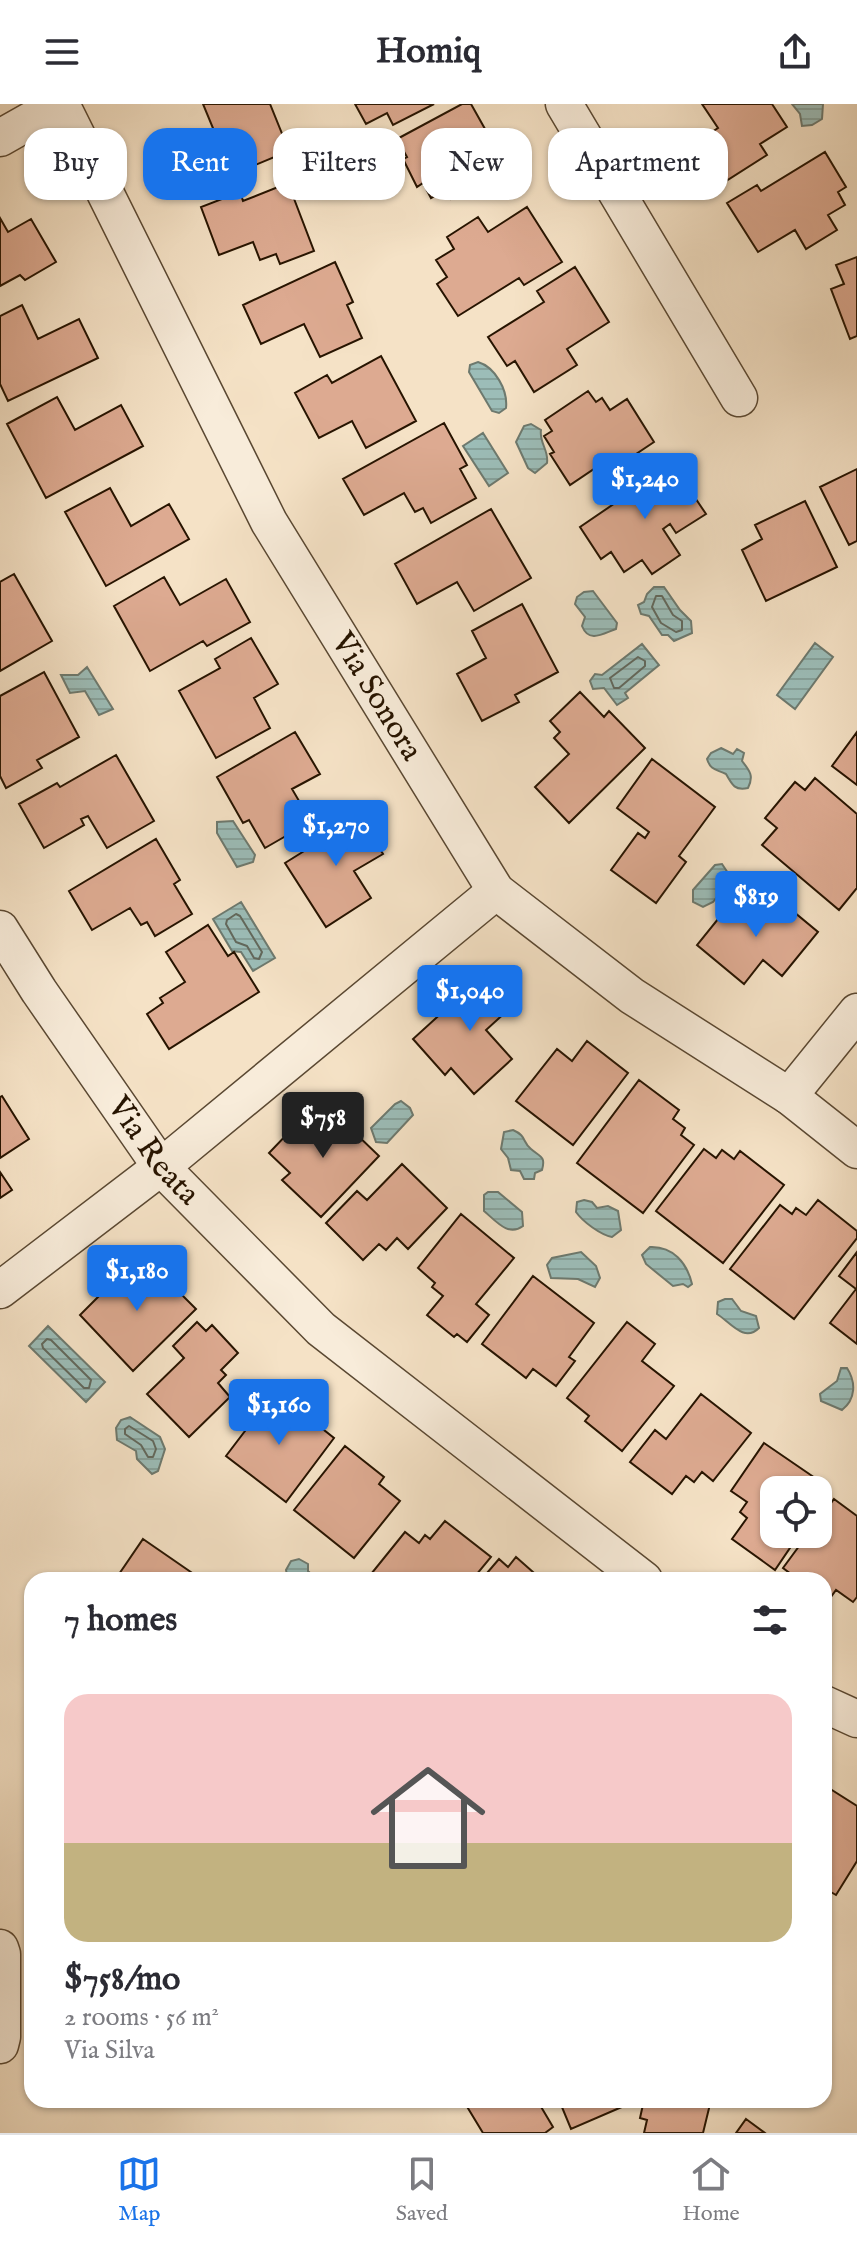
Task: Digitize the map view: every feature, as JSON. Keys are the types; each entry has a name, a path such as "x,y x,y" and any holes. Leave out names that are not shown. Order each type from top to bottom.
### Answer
{"street":[{"path":"0,138 61,104"},
{"name":"Via Sonora","path":"61,104 269,522 496,891 632,996 789,1096 857,1150"},
{"path":"564,104 739,398"},
{"path":"0,1290 161,1167 496,891"},
{"name":"Via Reata","path":"0,929 39,991 161,1167 321,1329 634,1572"},
{"path":"789,1096 857,1012"},
{"path":"832,1708 857,1719"},
{"path":"0,1948 0,2045"}],"water":[{"path":"792,104 823,104 822,119 802,126 800,114"},
{"path":"478,362 495,374 503,387 506,408 499,413 492,411 469,372 470,365"},
{"path":"531,424 541,430 547,454 547,463 535,473 528,468 516,442 524,426"},
{"path":"483,433 508,473 489,486 463,446"},
{"path":"654,587 664,587 691,621 692,633 674,641 668,635 662,635 649,616 641,614 638,605 644,602"},
{"path":"593,591 617,623 616,629 597,636 585,631 582,626 585,617 575,604 577,597"},
{"path":"815,643 833,657 795,709 777,695"},
{"path":"642,644 659,665 625,693 628,698 617,705 604,688 593,689 590,681 595,674 602,675"},
{"path":"87,667 113,709 99,715 85,691 70,693 61,675 78,675"},
{"path":"721,748 733,754 737,749 744,753 742,761 751,777 748,788 737,788 726,774 710,766 707,759"},
{"path":"233,821 255,855 253,862 237,867 217,833 217,822"},
{"path":"722,864 728,873 722,879 724,888 713,902 703,907 693,902 693,890 715,865"},
{"path":"241,902 275,958 253,971 241,952 232,951 213,919"},
{"path":"401,1101 413,1115 387,1143 376,1142 371,1128"},
{"path":"513,1130 543,1159 542,1170 535,1173 534,1179 524,1179 520,1171 511,1170 508,1158 501,1149 504,1132"},
{"path":"498,1192 522,1212 523,1226 507,1229 484,1211 484,1195"},
{"path":"577,1202 592,1202 597,1208 608,1206 618,1211 621,1230 612,1237 588,1224 576,1212"},
{"path":"650,1247 666,1249 678,1257 687,1269 692,1284 688,1287 683,1284 673,1286 646,1264 642,1255"},
{"path":"581,1252 596,1266 600,1278 595,1287 578,1279 551,1278 547,1265 552,1258"},
{"path":"732,1299 741,1311 756,1316 759,1328 748,1333 737,1330 717,1314 718,1302"},
{"path":"48,1326 105,1382 86,1402 29,1346"},
{"path":"841,1368 847,1368 853,1385 850,1401 842,1410 821,1401 820,1394 837,1381"},
{"path":"130,1417 160,1437 165,1449 158,1471 152,1474 137,1459 136,1451 117,1440 116,1428 121,1420"},
{"path":"299,1559 308,1564 309,1572 286,1572 291,1561"}],"building":[{"path":"203,104 270,104 280,128 273,128 273,158 257,164 257,128 213,128"},
{"path":"355,104 434,104 393,125 387,113 366,124"},
{"path":"462,104 471,104 484,128 421,128 421,184 417,187 405,163 405,135"},
{"path":"702,104 772,104 787,127 760,144 767,155 728,180 728,128 718,128"},
{"path":"825,152 846,187 838,192 845,205 828,215 837,230 806,249 795,230 758,252 727,203 757,185 761,191"},
{"path":"273,189 273,200 294,200 314,251 280,264 276,254 260,260 253,242 219,255 201,207 219,200 257,200 257,195"},
{"path":"527,207 562,262 524,285 519,278 458,316 437,284 447,277 436,260 454,249 447,237 478,217 488,232"},
{"path":"0,218 8,232 31,219 56,262 25,280 20,275 0,286"},
{"path":"857,257 857,336 850,339 831,289 844,284 836,265"},
{"path":"335,262 353,302 347,305 362,338 320,357 304,324 261,344 243,305"},
{"path":"575,267 609,322 567,349 577,365 534,392 515,361 507,366 488,337 544,302 537,291"},
{"path":"22,305 38,339 79,319 98,358 8,401 0,384 0,316"},
{"path":"381,356 416,421 366,448 352,421 319,438 295,393 327,375 332,383"},
{"path":"588,391 596,402 602,398 610,410 627,399 654,442 600,478 594,469 570,485 550,454 554,452 544,436 552,431 545,420"},
{"path":"57,397 75,430 121,405 143,446 46,498 7,424"},
{"path":"444,423 467,465 460,469 476,498 431,523 423,508 415,512 404,493 364,515 343,479"},
{"path":"669,459 706,514 676,533 670,524 663,529 680,555 652,574 642,560 624,572 611,552 601,559 580,527 640,486 637,481"},
{"path":"857,469 857,541 849,545 820,487"},
{"path":"110,488 131,526 169,504 189,539 106,586 65,512"},
{"path":"805,501 837,567 766,601 742,550 762,539 755,525"},
{"path":"491,509 531,578 474,611 457,582 417,604 395,564"},
{"path":"14,574 52,641 0,671 0,582"},
{"path":"164,577 180,605 226,579 250,622 207,646 203,641 150,671 114,606"},
{"path":"522,604 558,672 515,695 519,702 482,721 457,674 486,658 472,631"},
{"path":"251,638 278,684 254,698 270,728 216,758 179,691 220,668 215,659"},
{"path":"44,672 79,737 37,760 42,768 6,788 0,776 0,696"},
{"path":"580,692 604,717 609,711 645,748 569,823 535,787 569,754 554,738 560,732 550,721"},
{"path":"295,732 320,774 292,789 302,806 296,809 305,825 265,848 249,820 243,823 217,777"},
{"path":"857,732 857,785 832,766"},
{"path":"116,755 154,821 107,848 88,816 81,819 84,825 44,848 19,804 57,783 60,787"},
{"path":"652,759 715,807 679,856 686,862 656,903 611,870 638,833 645,838 649,832 617,808"},
{"path":"815,778 857,814 857,888 839,910 762,845 777,828 765,818 795,782 805,790"},
{"path":"354,809 383,854 354,871 371,898 326,927 285,863 325,838 320,830"},
{"path":"156,839 180,880 174,884 192,914 155,936 147,922 141,925 130,908 92,930 69,891"},
{"path":"739,893 770,919 783,903 818,932 782,976 763,960 744,984 697,945"},
{"path":"208,925 228,956 234,952 259,992 169,1049 147,1014 163,1003 160,998 185,982 166,952"},
{"path":"490,969 519,1000 486,1030 512,1059 474,1094 451,1068 445,1075 413,1039"},
{"path":"587,1041 628,1073 573,1145 516,1101 557,1049 572,1061"},
{"path":"639,1080 679,1110 673,1119 685,1128 681,1135 694,1145 643,1213 577,1163"},
{"path":"0,1097 29,1139 0,1158"},
{"path":"325,1104 379,1156 321,1217 282,1180 290,1173 269,1153 291,1130 296,1134"},
{"path":"704,1149 716,1158 722,1150 734,1159 740,1151 784,1185 723,1263 656,1211"},
{"path":"402,1164 447,1208 408,1249 397,1238 386,1250 379,1244 363,1260 326,1223 357,1191 367,1200"},
{"path":"0,1172 12,1190 0,1198"},
{"path":"818,1200 857,1231 857,1238 794,1319 730,1269 780,1205 792,1214 796,1208 806,1215"},
{"path":"461,1214 514,1258 476,1304 489,1315 467,1342 457,1334 454,1337 427,1315 443,1296 432,1287 435,1283 418,1268"},
{"path":"857,1252 857,1344 830,1323 856,1289 839,1276"},
{"path":"127,1259 145,1278 155,1268 196,1309 133,1371 80,1315 108,1287 103,1283"},
{"path":"533,1276 594,1323 569,1357 575,1361 556,1386 533,1369 526,1378 482,1344"},
{"path":"197,1322 206,1331 212,1325 238,1353 221,1370 226,1375 218,1383 230,1397 189,1437 147,1394 184,1358 173,1346"},
{"path":"627,1322 655,1344 642,1361 674,1386 622,1451 585,1421 589,1416 567,1398"},
{"path":"701,1394 751,1433 713,1481 702,1472 694,1482 686,1476 672,1494 630,1462 655,1430 666,1439"},
{"path":"262,1397 284,1414 291,1404 334,1438 286,1502 226,1456 248,1427 242,1423"},
{"path":"764,1443 812,1476 760,1476 760,1548 790,1548 775,1570 732,1539 747,1518 740,1512 747,1502 731,1491"},
{"path":"345,1446 384,1477 379,1484 400,1501 354,1558 294,1510"},
{"path":"834,1499 857,1516 857,1597 853,1602 836,1590 832,1596 832,1572 788,1572 783,1568 798,1548 832,1548"},
{"path":"445,1521 491,1557 479,1572 373,1572 405,1532 419,1543 425,1535 430,1539"},
{"path":"143,1539 191,1572 120,1572"},
{"path":"516,1557 533,1572 488,1572 499,1559 508,1567"},
{"path":"832,1790 857,1806 857,1861 836,1895 832,1893"},
{"path":"468,2108 542,2108 553,2127 545,2133 483,2133"},
{"path":"562,2108 620,2108 571,2129"},
{"path":"642,2108 709,2108 703,2133 644,2133 647,2120 640,2118"},
{"path":"746,2119 765,2133 736,2133"}]}
